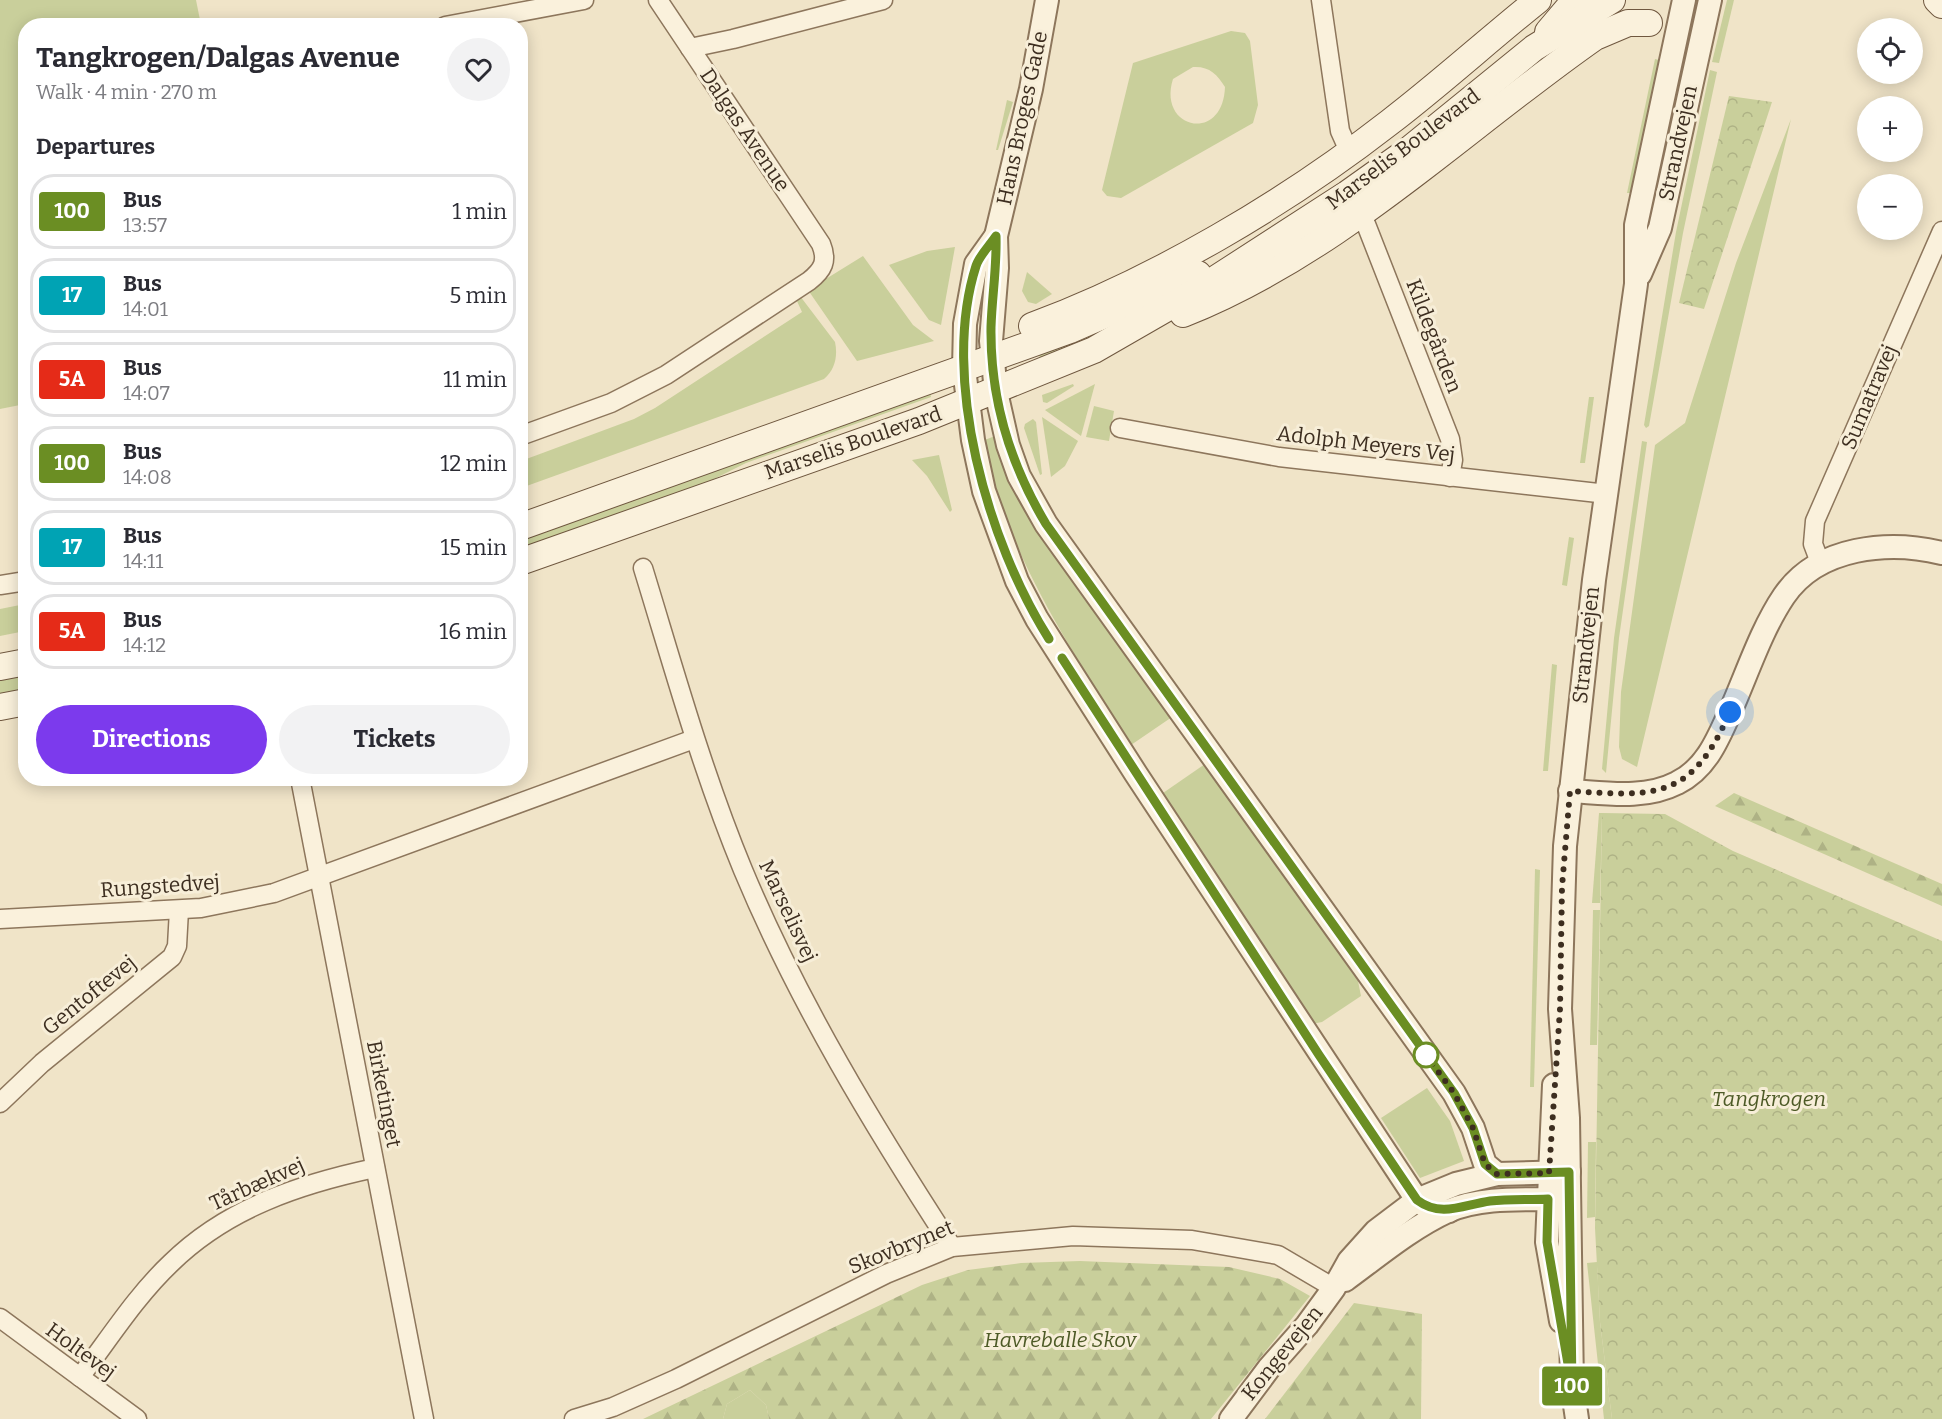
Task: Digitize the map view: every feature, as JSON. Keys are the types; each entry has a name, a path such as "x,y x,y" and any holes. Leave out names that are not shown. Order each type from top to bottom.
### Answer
{"main road":[{"path":"992,350 1146,275 1256,213 1390,122 1538,0"},
{"name":"Marselis Boulevard","path":"1534,48 1575,0"},
{"name":"Marselis Boulevard","path":"528,559 967,403 1094,350 1200,289 1406,152 1534,48 1612,0"},
{"path":"1937,0 1942,5"},
{"path":"1094,350 1210,304 1286,264 1362,214 1595,37 1628,23 1649,23"},
{"name":"Marselis Boulevard","path":"528,524 935,379 992,350 1088,323 1268,245"},
{"path":"0,667 18,664"},
{"path":"0,707 18,704"}],"street":[{"path":"487,18 584,0"},
{"name":"Dalgas Avenue","path":"528,433 611,403 666,375 809,281 819,273 824,263 821,244 658,0"},
{"path":"690,48 883,0"},
{"name":"Hans Broges Gade","path":"996,392 992,350 997,268 996,236 1031,89 1047,0"},
{"path":"1321,0 1340,131 1349,151"},
{"path":"1673,45 1649,23 1682,8 1708,0"},
{"name":"Strandvejen","path":"1636,284 1660,228 1708,0"},
{"name":"Strandvejen","path":"1577,1419 1547,1242 1548,1199 1559,1173 1561,903 1570,791 1593,588 1636,284 1638,210 1682,8"},
{"name":"Kildegården","path":"1362,214 1450,439 1453,460 1450,477"},
{"name":"Sumatravej","path":"1821,565 1813,544 1815,521 1942,231"},
{"name":"Hans Broges Gade","path":"967,403 964,364 965,324 976,264 996,236"},
{"path":"996,392 1003,427 1019,476 1046,524 1202,746 1454,1093 1473,1128 1485,1164 1497,1174"},
{"path":"967,403 978,466 991,514 1017,581 1037,619 1319,1055 1417,1200 1428,1208 1449,1211"},
{"name":"Adolph Meyers Vej","path":"1120,428 1280,456 1607,494"},
{"path":"1570,791 1650,793 1689,776 1716,744 1766,630 1785,595 1794,583 1821,565 1853,552 1888,546 1942,553"},
{"name":"Marselisvej","path":"644,568 694,739 744,872 784,959 902,1169 952,1247"},
{"path":"0,585 18,582"},
{"name":"Rungstedvej","path":"0,919 63,914 179,910 235,903 274,893 694,739"},
{"name":"Birketinget","path":"302,786 424,1419"},
{"name":"Gentoftevej","path":"0,1103 42,1063 172,957 177,946 179,910"},
{"name":"Tårbækvej","path":"80,1377 171,1263 212,1229 290,1190 375,1168"},
{"path":"1334,1288 1349,1261 1376,1231 1417,1200 1456,1184 1497,1174 1559,1173"},
{"name":"Strandvejen","path":"1559,1173 1570,1199 1572,1387"},
{"path":"1334,1288 1403,1237 1449,1211 1490,1201 1570,1199"},
{"name":"Skovbrynet","path":"574,1419 613,1407 676,1379 886,1274 952,1247 1073,1236 1192,1240 1278,1255 1334,1288"},
{"name":"Kongevejen","path":"1231,1419 1334,1288"},
{"name":"Holtevej","path":"0,1318 137,1419"}],"green space":[{"path":"0,0 196,0 200,18 18,18 18,405 0,409"},
{"path":"1727,0 1734,0 1719,63 1712,62"},
{"path":"1231,31 1245,33 1250,41 1258,105 1253,123 1121,198 1107,196 1102,190 1133,63","holes":["1193,67 1204,68 1212,72 1225,87 1222,105 1214,117 1203,123 1192,123 1182,119 1174,109 1171,96 1173,79"]},
{"path":"1655,59 1659,60 1631,193 1627,193"},
{"path":"1710,70 1717,72 1683,233 1649,426 1646,428 1644,425 1676,232"},
{"path":"1729,96 1772,102 1704,309 1679,303"},
{"path":"1007,100 1013,102 998,150 996,150"},
{"path":"1791,119 1637,767 1622,759 1619,747 1621,692 1655,445 1685,423 1736,263"},
{"path":"955,247 941,325 929,320 889,265 927,251"},
{"path":"863,256 913,325 934,341 857,361 808,290"},
{"path":"1027,272 1052,294 1036,304 1028,302 1022,291"},
{"path":"800,296 835,342 835,362 824,379 528,485 528,458 634,419 655,408 802,312 796,299"},
{"path":"1110,323 1112,328 1040,361 1039,352"},
{"path":"1073,384 1074,386 1047,403 1043,402 1042,395"},
{"path":"1095,384 1081,436 1045,410"},
{"path":"930,392 931,397 746,463 706,483 528,547 528,536"},
{"path":"1589,397 1594,397 1585,463 1580,463"},
{"path":"1094,406 1114,411 1109,441 1086,437"},
{"path":"1042,417 1078,441 1065,466 1051,477"},
{"path":"1033,419 1036,422 1042,474 1040,475 1024,428 1025,424"},
{"path":"995,436 1172,717 1131,745 1063,636 1024,562 993,483 982,441"},
{"path":"1642,441 1647,442 1619,638 1606,773 1602,769 1614,638"},
{"path":"939,455 952,510 950,512 927,476 912,460"},
{"path":"1569,537 1574,538 1567,586 1562,585"},
{"path":"18,605 18,632 0,636 0,609"},
{"path":"1552,664 1557,665 1548,771 1543,771"},
{"path":"18,675 18,691 0,694 0,679"},
{"path":"1205,764 1358,981 1361,996 1322,1022 1312,1024 1163,793"},
{"path":"1734,793 1942,884 1942,906 1715,806"},
{"path":"1599,813 1602,813 1600,903 1592,903"},
{"name":"Tangkrogen","path":"1602,813 1665,814 1733,851 1942,941 1942,1419 1612,1419 1600,1322 1595,1228"},
{"path":"1535,869 1540,870 1534,1087 1530,1087"},
{"path":"1593,910 1600,910 1597,1045 1590,1045"},
{"path":"1427,1088 1450,1121 1464,1161 1420,1178 1381,1118"},
{"path":"1588,1142 1596,1142 1595,1217 1587,1218"},
{"name":"Havreballe Skov","path":"1080,1261 1229,1267 1280,1279 1310,1296 1211,1419 769,1419 766,1405 750,1390 727,1404 723,1419 643,1419 922,1285 968,1270 1021,1263"},
{"path":"1597,1262 1600,1322 1612,1419 1604,1419 1587,1263"},
{"path":"1354,1303 1422,1314 1421,1419 1265,1419"},
{"path":"750,1390 766,1405 769,1419 723,1419 727,1404"}],"bus line":[{"name":"100","path":"1049,639 1017,581 991,514 978,466 967,403 964,369 965,324 976,264 996,236 997,268 993,294 991,341 996,392 1003,427 1019,476 1046,524 1235,791 1454,1093 1473,1128 1485,1164 1497,1174 1569,1172 1572,1387 1547,1242 1548,1199 1490,1201 1449,1211 1428,1208 1417,1200 1352,1100 1319,1055 1062,658"}],"route":[{"path":"1426,1055 1454,1093 1473,1128 1485,1164 1490,1170 1497,1174 1549,1173 1560,1009 1562,887 1570,791 1635,794 1650,793 1677,784 1689,776 1709,755 1730,712"}]}
